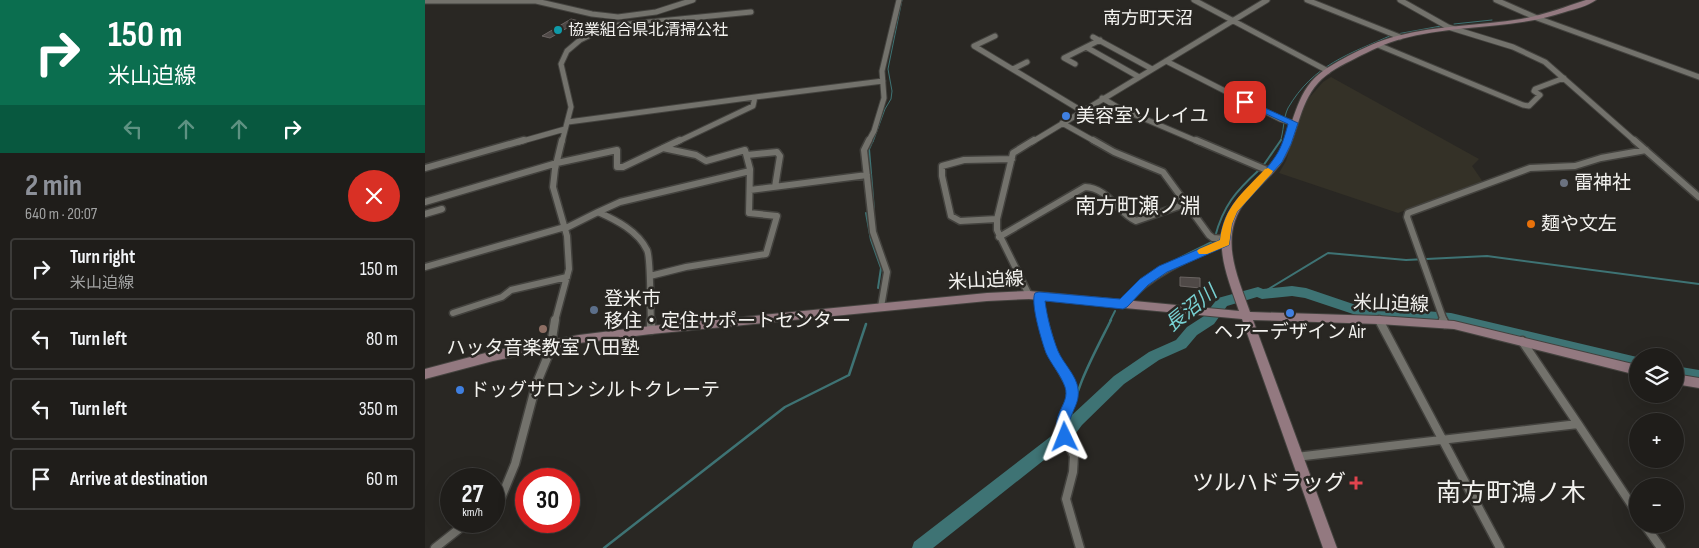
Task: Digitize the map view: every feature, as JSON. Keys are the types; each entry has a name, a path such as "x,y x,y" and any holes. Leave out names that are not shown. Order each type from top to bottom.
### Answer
{"street":[{"path":"612,26 617,22 669,9 693,0"},
{"path":"879,307 887,272 873,232 864,150 874,131 883,105 882,71 899,0"},
{"path":"1194,0 1324,69"},
{"path":"1080,548 1066,498 1073,472 1074,456 1064,435 1063,418 1071,399 1072,388 1052,352 1040,308 999,237 997,230 997,219 1013,153 1267,0"},
{"path":"1307,0 1396,35"},
{"path":"1400,0 1448,27 1456,28 1535,57 1564,78 1698,194"},
{"path":"1496,0 1537,18 1699,77"},
{"path":"1123,304 1144,282 1163,269 1220,239 1233,211 1264,169 1282,153 1288,121 1324,69 1396,35 1537,18 1593,0"},
{"path":"425,1 537,1 567,6 599,18 617,22"},
{"path":"589,13 627,16 669,9"},
{"path":"505,488 515,464 536,385 550,351 550,344 569,269 566,227 555,196 554,176 571,107 561,64 562,57 572,46 590,34 612,26 751,12"},
{"path":"995,36 974,46 1082,111"},
{"path":"1093,37 1153,68"},
{"path":"1075,64 1064,58 1100,40"},
{"path":"1377,45 1523,105 1529,106 1540,95 1534,91 1535,89 1564,78"},
{"path":"1086,47 1139,77"},
{"path":"1166,60 1288,121"},
{"path":"1013,69 1027,62"},
{"path":"425,168 567,126 883,80"},
{"path":"425,202 557,163 617,150 617,167 623,167 753,106 755,98"},
{"path":"1103,98 1119,108 1264,169"},
{"path":"1062,123 1114,152 1149,164 1163,172 1188,203 1203,227 1220,239 1296,457 1330,548"},
{"path":"650,276 686,267 766,254 777,216 749,213 750,171 745,150 706,161 696,155 663,148"},
{"path":"1444,320 1407,217 1408,213 1530,168 1575,166 1601,158 1646,150"},
{"path":"747,155 777,152 780,156 775,187"},
{"path":"997,219 960,220 951,216 942,176 942,166 945,163 954,161 1012,159"},
{"path":"425,267 566,227 620,202 750,171"},
{"path":"750,190 867,175"},
{"path":"999,237 1085,187 1100,190 1129,218 1136,221 1188,203"},
{"path":"425,214 442,208"},
{"path":"599,212 617,220 634,234 648,251 651,330"},
{"path":"453,313 502,297 511,290 567,277"},
{"name":"米山迫線","path":"425,374 493,356 550,344 651,330 987,296 1034,296 1247,316 1444,320 1629,368"},
{"path":"1379,320 1500,548"},
{"path":"1522,341 1629,501"},
{"path":"1684,380 1699,382"},
{"path":"1296,457 1578,424"},
{"path":"435,548 454,533"},
{"path":"1651,533 1661,548"}],"shaded area":[{"path":"1331,77 1479,159 1472,166 1483,182 1398,213 1279,173 1286,161 1302,106 1323,82"}],"building":[{"name":"協業組合県北清掃公社","path":"571,19 579,21 550,38 542,36"},
{"path":"1180,277 1200,278 1200,288 1180,286"}],"waterway":[{"path":"873,142 885,109 891,99 892,91 888,69 902,0"},
{"path":"1454,24 1492,20"},
{"path":"1397,34 1441,26"},
{"path":"1280,141 1288,108 1309,81 1333,62 1392,35"},
{"path":"873,140 869,149 874,210"},
{"path":"1263,166 1280,141"},
{"path":"1215,237 1222,216 1231,200 1259,170"},
{"path":"866,213 871,240 881,268 878,288"},
{"path":"1123,297 1155,272 1214,241"},
{"path":"1258,292 1267,290 1328,253 1406,260 1487,256 1699,284"},
{"name":"長沼川","path":"920,548 1068,432 1077,420 1119,380 1154,356 1181,344 1192,331 1209,320 1223,302 1258,292 1262,294 1292,291 1306,293 1359,311 1451,318 1629,361"},
{"path":"1110,321 1115,311"},
{"path":"1068,432 1079,388 1111,320"},
{"path":"604,548 785,407 849,375 866,324"},
{"name":"長沼川","path":"1684,374 1699,376"}],"slow traffic":[{"path":"1203,251 1225,242 1225,231 1229,217 1268,171"}],"place":[{"name":"協業組合県北清掃公社","path":"558,30"},
{"name":"美容室ソレイユ","path":"1066,116"},
{"name":"雷神社","path":"1564,183"},
{"name":"麺や文左","path":"1531,224"},
{"name":"登米市 移住・定住サポートセンター","path":"594,310"},
{"name":"ヘアーデザイン Air","path":"1290,313"},
{"name":"ハッタ音楽教室 八田塾","path":"543,329"},
{"name":"ドッグサロン シルトクレーテ","path":"460,390"},
{"name":"ツルハドラッグ","path":"1356,483"}],"district":[{"name":"南方町天沼","path":"1148,18"},
{"name":"南方町瀬ノ淵","path":"1138,206"},
{"name":"南方町鴻ノ木","path":"1511,493"}],"route":[{"path":"1065,437 1062,430 1063,418 1071,399 1072,388 1068,377 1052,352 1040,308 1039,296 1123,304 1136,289 1163,269 1225,242 1225,231 1229,217 1239,203 1279,159 1287,144 1293,123 1245,102"}]}
